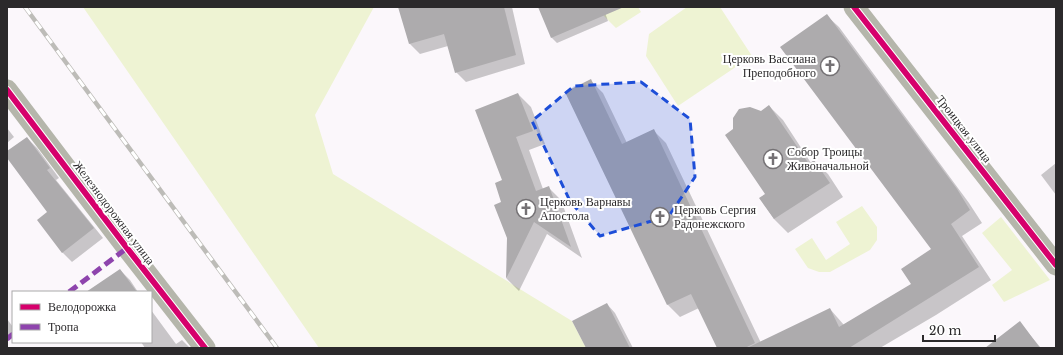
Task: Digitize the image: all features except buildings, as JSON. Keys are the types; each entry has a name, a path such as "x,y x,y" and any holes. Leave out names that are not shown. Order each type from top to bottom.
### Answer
{"street":[{"name":"Троицкая улица","path":"854,7 1056,265"},
{"name":"Железнодорожная улица","path":"7,90 205,348"}],"highlighted area":[{"path":"641,82 690,119 695,177 669,216 600,236 570,201 532,121 574,86"}],"green space":[{"path":"83,7 374,7 315,115 333,174 572,321 586,348 319,348"},
{"path":"600,7 638,7 641,12 616,28 604,16"},
{"path":"687,7 720,7 752,56 678,106 646,56 649,34"},
{"path":"862,206 877,227 877,240 870,250 830,272 819,272 808,268 795,249 812,238 826,260 850,244 836,222"},
{"path":"1001,217 1050,280 1004,302 992,285 1012,270 982,233"}],"railway":[{"path":"25,7 277,348"}],"marked path":[{"path":"70,291 127,248"},
{"path":"7,339 12,335"}],"cycle path":[{"path":"854,7 1056,265"},
{"path":"7,90 205,348"}],"place":[{"name":"Церковь Вассиана Преподобного","path":"830,66"},
{"name":"Собор Троицы Живоначальной","path":"773,159"},
{"name":"Церковь Варнавы Апостола","path":"526,209"},
{"name":"Церковь Сергия Радонежского","path":"660,217"}]}
